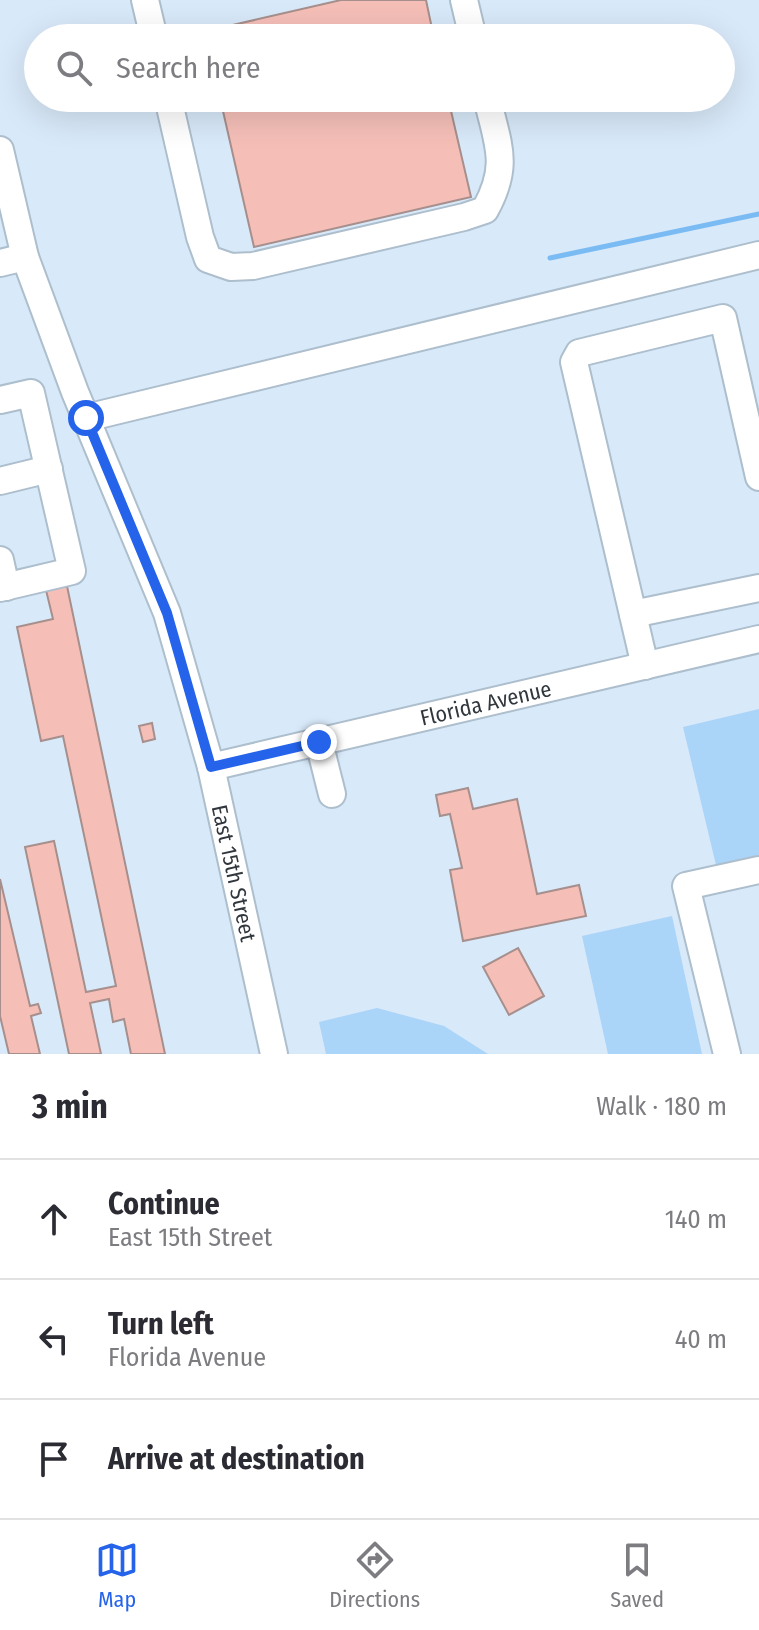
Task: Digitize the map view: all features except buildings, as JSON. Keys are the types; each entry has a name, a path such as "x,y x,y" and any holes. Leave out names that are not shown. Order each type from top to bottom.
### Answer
{"street":[{"path":"145,0 151,24"},
{"path":"464,0 470,24"},
{"path":"171,112 208,259 231,267 253,266 485,210 498,188 502,160 490,112"},
{"name":"East 15th Street","path":"0,150 12,260 86,418 167,613 211,767 274,1054"},
{"path":"86,418 759,255"},
{"path":"645,666 574,362 579,353 723,318 759,477"},
{"path":"0,400 31,393 72,571 3,588 0,560"},
{"path":"0,481 49,469"},
{"path":"633,614 759,588"},
{"name":"Florida Avenue","path":"211,767 759,639"},
{"path":"319,742 332,794"},
{"path":"727,1054 686,886 759,870"}],"shaded area":[{"path":"759,709 759,855 716,865 683,727"},
{"path":"672,916 702,1054 608,1054 582,936"},
{"path":"377,1008 444,1026 488,1054 326,1054 319,1022"}],"waterway":[{"path":"550,258 759,214"}],"route":[{"path":"86,418 167,613 211,767 319,742"}]}
